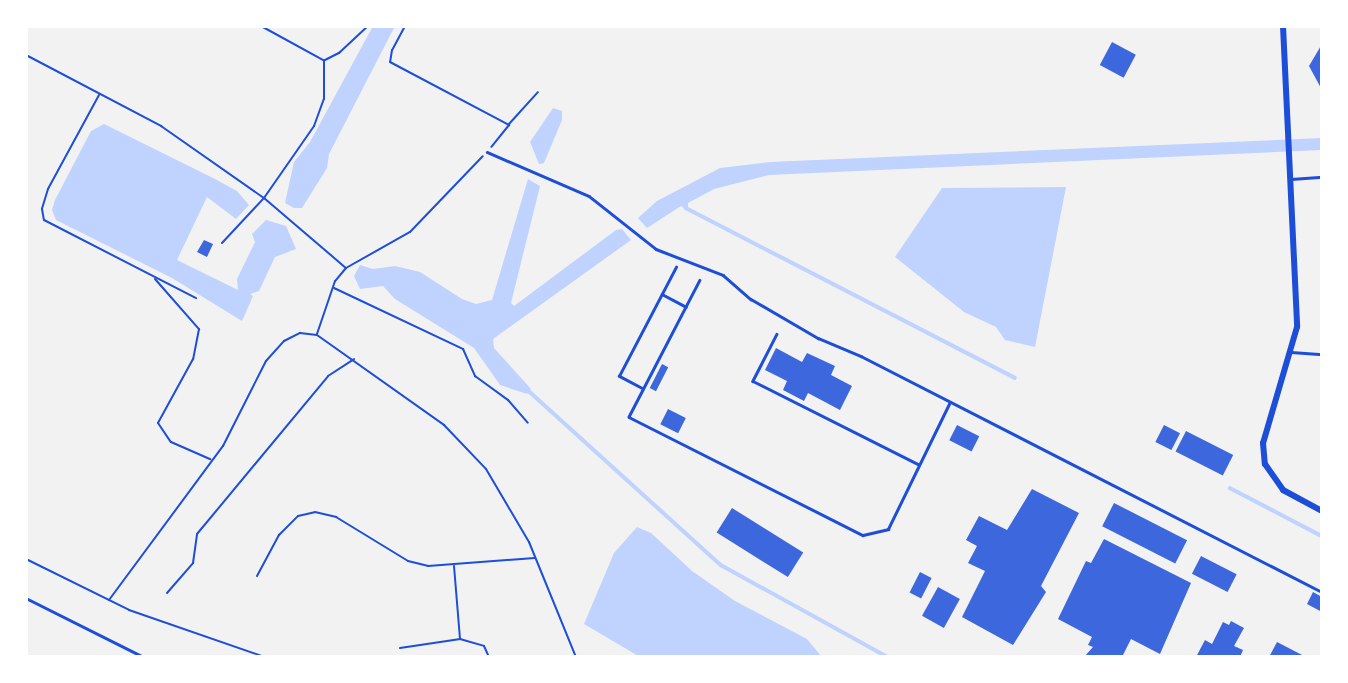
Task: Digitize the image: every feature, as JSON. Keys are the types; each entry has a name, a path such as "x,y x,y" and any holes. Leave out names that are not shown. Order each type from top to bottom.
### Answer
{"street":[{"path":"1283,26 1297,327 1265,430 1265,464 1283,490 1322,512"}],"lane":[{"path":"487,152 589,196 656,249 723,275 751,299 818,338 861,356 949,404 1322,592"},
{"path":"1291,179 1322,177"},
{"path":"1322,218 1322,225"},
{"path":"643,388 619,376 676,267"},
{"path":"700,280 629,416 863,535 888,529 949,404"},
{"path":"662,294 686,307"},
{"path":"777,334 753,381 918,464"},
{"path":"1291,352 1322,354"},
{"path":"26,598 144,657"}],"path":[{"path":"261,26 324,60"},
{"path":"405,26 391,50 390,62 396,69 509,125"},
{"path":"324,60 340,53 367,27"},
{"path":"26,55 161,126 264,198 346,268"},
{"path":"222,243 264,198 314,126 326,87 324,60"},
{"path":"317,335 333,287 346,268 410,232 487,152 538,92"},
{"path":"100,94 48,190 42,209 44,220 196,298"},
{"path":"154,278 159,288 199,329 193,359 158,423 171,442 212,460"},
{"path":"333,287 463,349 475,376 508,400 528,423"},
{"path":"109,600 212,460 266,361 284,341 300,333 317,335 444,425 486,469 536,558 576,657"},
{"path":"167,593 193,563 197,534 328,376 354,359"},
{"path":"257,576 279,536 298,516 315,512 369,533 408,561 454,565 536,558"},
{"path":"26,559 109,600 265,657"},
{"path":"454,565 460,639"},
{"path":"400,648 460,639 484,646 489,657"}],"water":[{"path":"373,26 395,26 329,154 327,168 302,208 294,208 285,203 294,162 310,142"},
{"path":"553,108 562,111 562,120 544,163 539,164 530,142"},
{"path":"104,124 237,191 249,205 236,219 207,197 177,260 238,290 237,279 255,242 252,234 266,220 286,226 296,249 275,257 259,291 250,294 253,296 242,321 172,278 56,220 52,210 55,200 91,131"},
{"path":"1322,138 1322,150 769,175 714,189 688,203 688,211 681,206 647,228 638,218 657,201 720,168 770,162"},
{"path":"528,179 540,186 511,303 514,306 616,230 622,229 631,240 493,339 494,348 531,389 527,394 500,385 474,348 395,299 383,286 360,289 354,276 360,265 373,269 395,266 420,272 462,299 476,304 492,300"},
{"path":"1066,187 1035,347 1005,340 996,327 964,312 895,257 942,188"},
{"path":"637,527 651,533 692,571 735,601 807,639 822,657 640,657 584,624 614,553"}],"building":[{"path":"1112,42 1136,55 1124,78 1100,65"},
{"path":"1322,44 1322,90 1309,66"},
{"path":"204,240 213,244 207,257 197,252"},
{"path":"776,348 802,362 807,353 835,366 831,375 852,386 840,410 808,393 804,401 783,390 787,381 765,370"},
{"path":"662,364 668,367 656,391 650,388"},
{"path":"668,409 686,418 678,433 660,424"},
{"path":"957,425 979,436 972,451 949,440"},
{"path":"1164,425 1180,433 1171,450 1155,442"},
{"path":"1186,431 1233,455 1223,476 1176,451"},
{"path":"1032,489 1079,513 1041,586 1046,592 1013,645 962,617 985,571 968,563 977,546 966,540 979,516 1007,530"},
{"path":"1114,503 1187,540 1175,563 1102,526"},
{"path":"732,508 803,553 788,577 717,533"},
{"path":"1104,539 1191,583 1160,654 1131,639 1122,657 1084,657 1093,647 1088,645 1092,637 1058,619 1086,561 1091,563"},
{"path":"1201,556 1237,574 1228,592 1192,574"},
{"path":"920,572 932,578 921,598 910,592"},
{"path":"938,587 960,599 944,628 922,616"},
{"path":"1313,592 1322,597 1322,612 1307,604"},
{"path":"1231,621 1244,628 1234,646 1243,650 1240,657 1196,657 1205,640 1212,644 1223,622 1229,625"},
{"path":"1277,642 1306,657 1269,657"}],"waterway":[{"path":"686,208 1015,378"},
{"path":"529,391 721,565 888,657"},
{"path":"1230,488 1322,536"}]}
